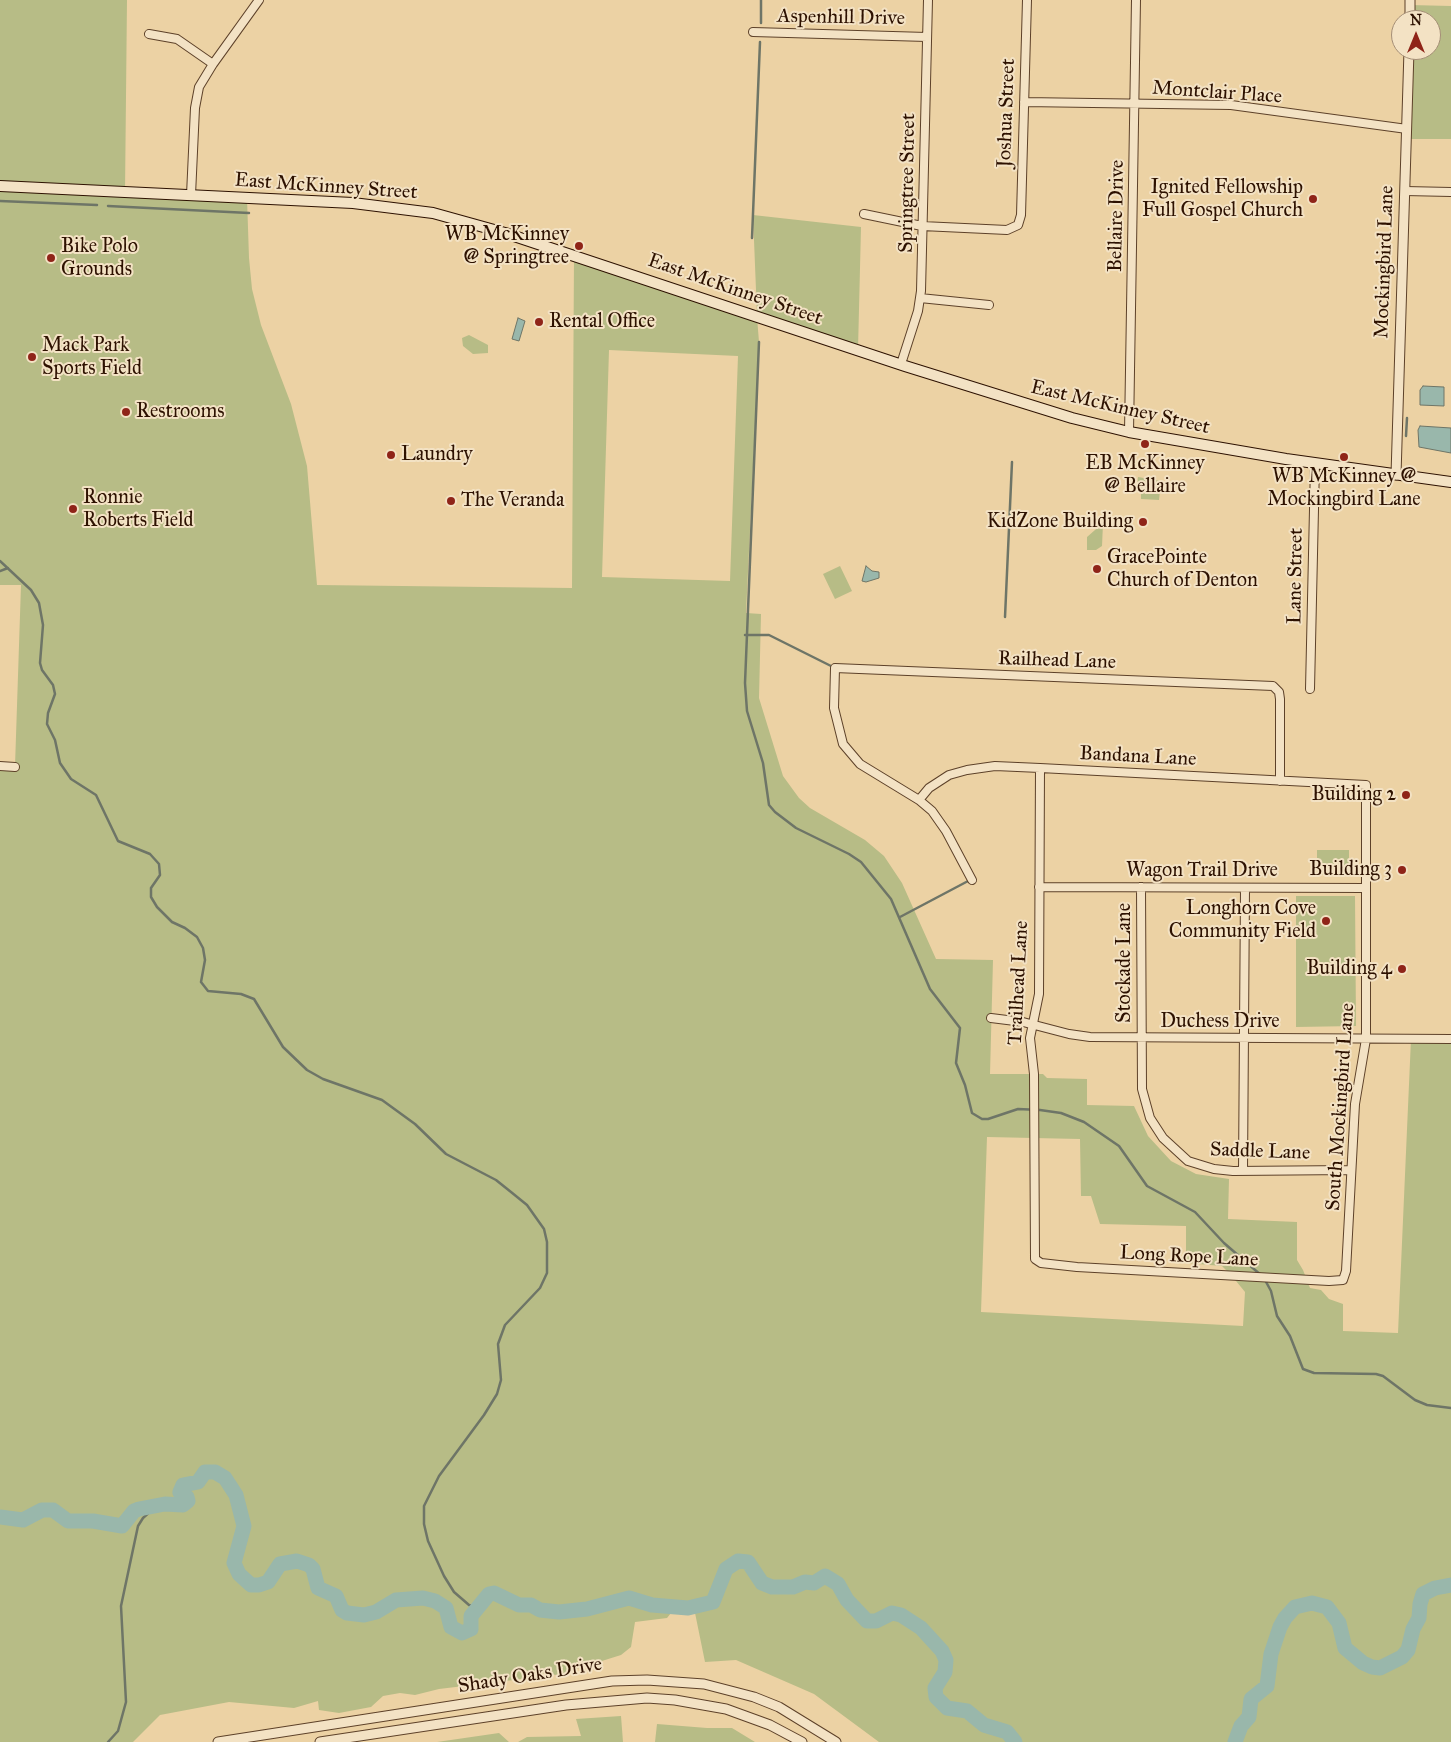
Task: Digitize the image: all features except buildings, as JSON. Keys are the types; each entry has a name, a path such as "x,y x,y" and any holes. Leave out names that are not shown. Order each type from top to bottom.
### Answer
{"main road":[{"name":"East McKinney Street","path":"0,186 353,203 433,213 594,262 1028,406 1129,432 1315,464 1451,482"}],"street":[{"path":"191,195 196,96 202,79 259,0"},
{"name":"Springtree Street","path":"901,364 920,298 928,0"},
{"name":"Joshua Street","path":"922,226 1007,230 1017,227 1021,215 1026,0"},
{"name":"Bellaire Drive","path":"1129,432 1136,0"},
{"name":"Aspenhill Drive","path":"754,32 927,37"},
{"path":"149,34 172,37 182,41 213,64"},
{"name":"Mockingbird Lane","path":"1396,475 1409,60"},
{"name":"Montclair Place","path":"1024,102 1231,105 1407,129"},
{"path":"1405,191 1451,192"},
{"path":"864,214 922,226"},
{"path":"920,298 989,305"},
{"name":"Lane Street","path":"1310,689 1315,464"},
{"name":"Railhead Lane","path":"919,800 860,764 843,744 834,708 835,668 1269,686 1277,688 1281,705 1280,781"},
{"path":"0,766 16,767"},
{"name":"Bandana Lane","path":"919,800 929,788 942,779 967,770 995,766 1366,785"},
{"name":"Trailhead Lane","path":"1035,1259 1034,1074 1031,1043 1032,1024 1038,994 1040,768"},
{"name":"South Mockingbird Lane","path":"1343,1280 1346,1271 1355,1104 1366,1039 1366,785"},
{"path":"919,800 932,811 946,831 972,880"},
{"name":"Wagon Trail Drive","path":"1039,887 1366,888"},
{"name":"Stockade Lane","path":"1141,887 1142,1038"},
{"path":"1244,1171 1245,888"},
{"name":"Duchess Drive","path":"991,1018 1032,1024 1086,1037 1451,1039"},
{"name":"Saddle Lane","path":"1142,1038 1143,1098 1150,1118 1174,1151 1188,1161 1214,1169 1244,1171 1351,1170"},
{"name":"Long Rope Lane","path":"1035,1259 1041,1263 1077,1267 1307,1280 1343,1280"},
{"name":"Shady Oaks Drive","path":"218,1742 255,1739 612,1681 647,1680 704,1684 754,1697 779,1706 836,1742"},
{"name":"Shady Oaks Drive","path":"320,1742 566,1705 647,1698 675,1700 726,1709 770,1725 802,1742"}],"green space":[{"path":"0,0 127,0 125,192 247,198 252,289 261,325 291,404 307,466 317,585 572,588 574,256 757,315 753,215 861,227 858,350 757,317 759,342 746,613 761,614 759,698 783,776 799,798 810,808 865,840 884,856 902,883 936,959 993,960 990,1074 1043,1074 1047,1078 1087,1079 1087,1105 1134,1106 1148,1136 1171,1161 1196,1174 1229,1179 1228,1219 1297,1222 1297,1260 1310,1288 1321,1290 1329,1299 1343,1304 1343,1331 1398,1333 1411,1039 1451,1039 1451,1742 879,1742 814,1694 736,1660 705,1662 694,1608 672,1607 671,1613 667,1618 635,1622 631,1647 621,1655 557,1675 529,1672 522,1679 439,1689 415,1695 400,1693 383,1696 371,1707 339,1713 319,1710 318,1701 294,1708 229,1702 160,1715 133,1742 0,1742 0,766 15,766 21,585 0,585","holes":["609,350 738,356 730,581 602,577","987,1137 1080,1139 1081,1196 1091,1196 1100,1224 1186,1226 1186,1263 1222,1266 1245,1292 1243,1326 981,1312"]},
{"path":"1410,5 1451,6 1451,139 1407,139 1409,60 1441,60 1441,10 1410,10"},
{"path":"469,335 488,345 488,353 473,354 463,346 462,338"},
{"path":"1138,477 1161,481 1159,500 1141,499 1141,492 1138,491 1137,487"},
{"path":"1103,523 1102,546 1096,550 1087,550 1087,537"},
{"path":"840,566 852,591 835,599 823,574"},
{"path":"1317,850 1349,850 1349,875 1317,875"},
{"path":"1296,896 1355,896 1356,1026 1296,1027"},
{"path":"621,1716 623,1742 518,1742 527,1737 581,1736 576,1719"},
{"path":"657,1724 732,1728 755,1742 655,1742"},
{"path":"499,1733 509,1742 437,1742"}],"shaded area":[{"path":"518,318 525,321 519,341 512,339"},
{"path":"1423,386 1444,387 1444,406 1420,405 1420,390"},
{"path":"1420,426 1451,428 1451,453 1419,447 1418,430"},
{"path":"866,566 872,571 879,572 879,578 866,582 862,581"}],"waterway":[{"path":"761,0 761,23"},
{"path":"752,238 760,42"},
{"path":"0,201 97,205"},
{"path":"108,206 249,213"},
{"path":"759,342 745,683 747,711 763,763 769,805 796,828 849,854 861,862 891,899 930,989 960,1028 956,1063 965,1085 972,1113 982,1119 988,1119 1018,1109 1040,1110 1061,1113 1084,1122 1119,1146 1147,1186 1195,1212 1224,1243 1262,1276"},
{"path":"1406,436 1407,418"},
{"path":"1005,617 1012,462"},
{"path":"0,561 31,590 39,603 43,625 40,663 42,670 53,685 55,694 48,713 47,724 55,740 60,763 71,779 96,795 118,841 150,854 159,864 160,875 151,888 151,897 157,907 172,922 185,928 197,937 203,948 205,960 201,982 208,991 241,994 254,999 283,1047 307,1070 323,1079 382,1100 415,1124 446,1154 496,1180 527,1205 544,1229 547,1242 547,1273 540,1288 505,1325 498,1344 501,1380 497,1394 484,1415 439,1476 424,1506 424,1524 428,1541 444,1576 454,1592 469,1605 478,1607"},
{"path":"0,571 8,568"},
{"path":"745,635 769,635 833,667"},
{"path":"900,917 970,880"},
{"path":"1265,1280 1271,1291 1277,1316 1290,1336 1303,1369 1314,1373 1376,1374 1383,1376 1415,1400 1427,1405 1451,1408"},
{"path":"0,1517 23,1520 42,1510 53,1510 68,1521 93,1521 122,1526 134,1511 139,1509 165,1504 183,1505 188,1501 187,1497 180,1492 183,1485 198,1482 205,1472 215,1472 225,1478 236,1495 244,1526 234,1563 239,1574 251,1585 268,1582 280,1564 297,1561 309,1565 313,1569 318,1588 336,1596 342,1610 347,1613 364,1615 376,1612 396,1600 423,1598 435,1601 446,1608 451,1627 462,1633 471,1629 471,1616 489,1594 494,1593 519,1605 531,1605 540,1610 559,1612 587,1609 629,1598 652,1605 688,1608 713,1602 726,1569 738,1561 748,1562 762,1583 772,1587 793,1587 805,1582 814,1583 825,1576 838,1584 847,1600 867,1621 876,1621 892,1613 901,1615 921,1628 942,1651 946,1660 945,1672 935,1688 936,1697 947,1708 967,1711 984,1725 1007,1732 1015,1742"},
{"path":"108,1742 118,1731 126,1702 121,1606 138,1526 143,1518 154,1508"},
{"path":"1235,1742 1241,1726 1249,1717 1251,1699 1267,1686 1271,1654 1280,1627 1295,1607 1312,1603 1327,1607 1339,1623 1345,1648 1363,1663 1380,1668 1402,1657 1408,1650 1413,1629 1419,1618 1423,1594 1435,1588 1451,1585"}],"place":[{"name":"Ignited Fellowship Full Gospel Church","path":"1313,199"},
{"name":"WB McKinney @ Springtree","path":"579,246"},
{"name":"Bike Polo Grounds","path":"51,258"},
{"name":"Rental Office","path":"539,322"},
{"name":"Mack Park Sports Field","path":"32,357"},
{"name":"Restrooms","path":"126,412"},
{"name":"EB McKinney @ Bellaire","path":"1145,444"},
{"name":"Laundry","path":"391,455"},
{"name":"WB McKinney @ Mockingbird Lane","path":"1344,457"},
{"name":"The Veranda","path":"451,501"},
{"name":"Ronnie Roberts Field","path":"73,509"},
{"name":"KidZone Building","path":"1143,522"},
{"name":"GracePointe Church of Denton","path":"1097,569"},
{"name":"Building 2","path":"1406,795"},
{"name":"Building 3","path":"1402,870"},
{"name":"Longhorn Cove Community Field","path":"1326,921"},
{"name":"Building 4","path":"1402,969"}]}
